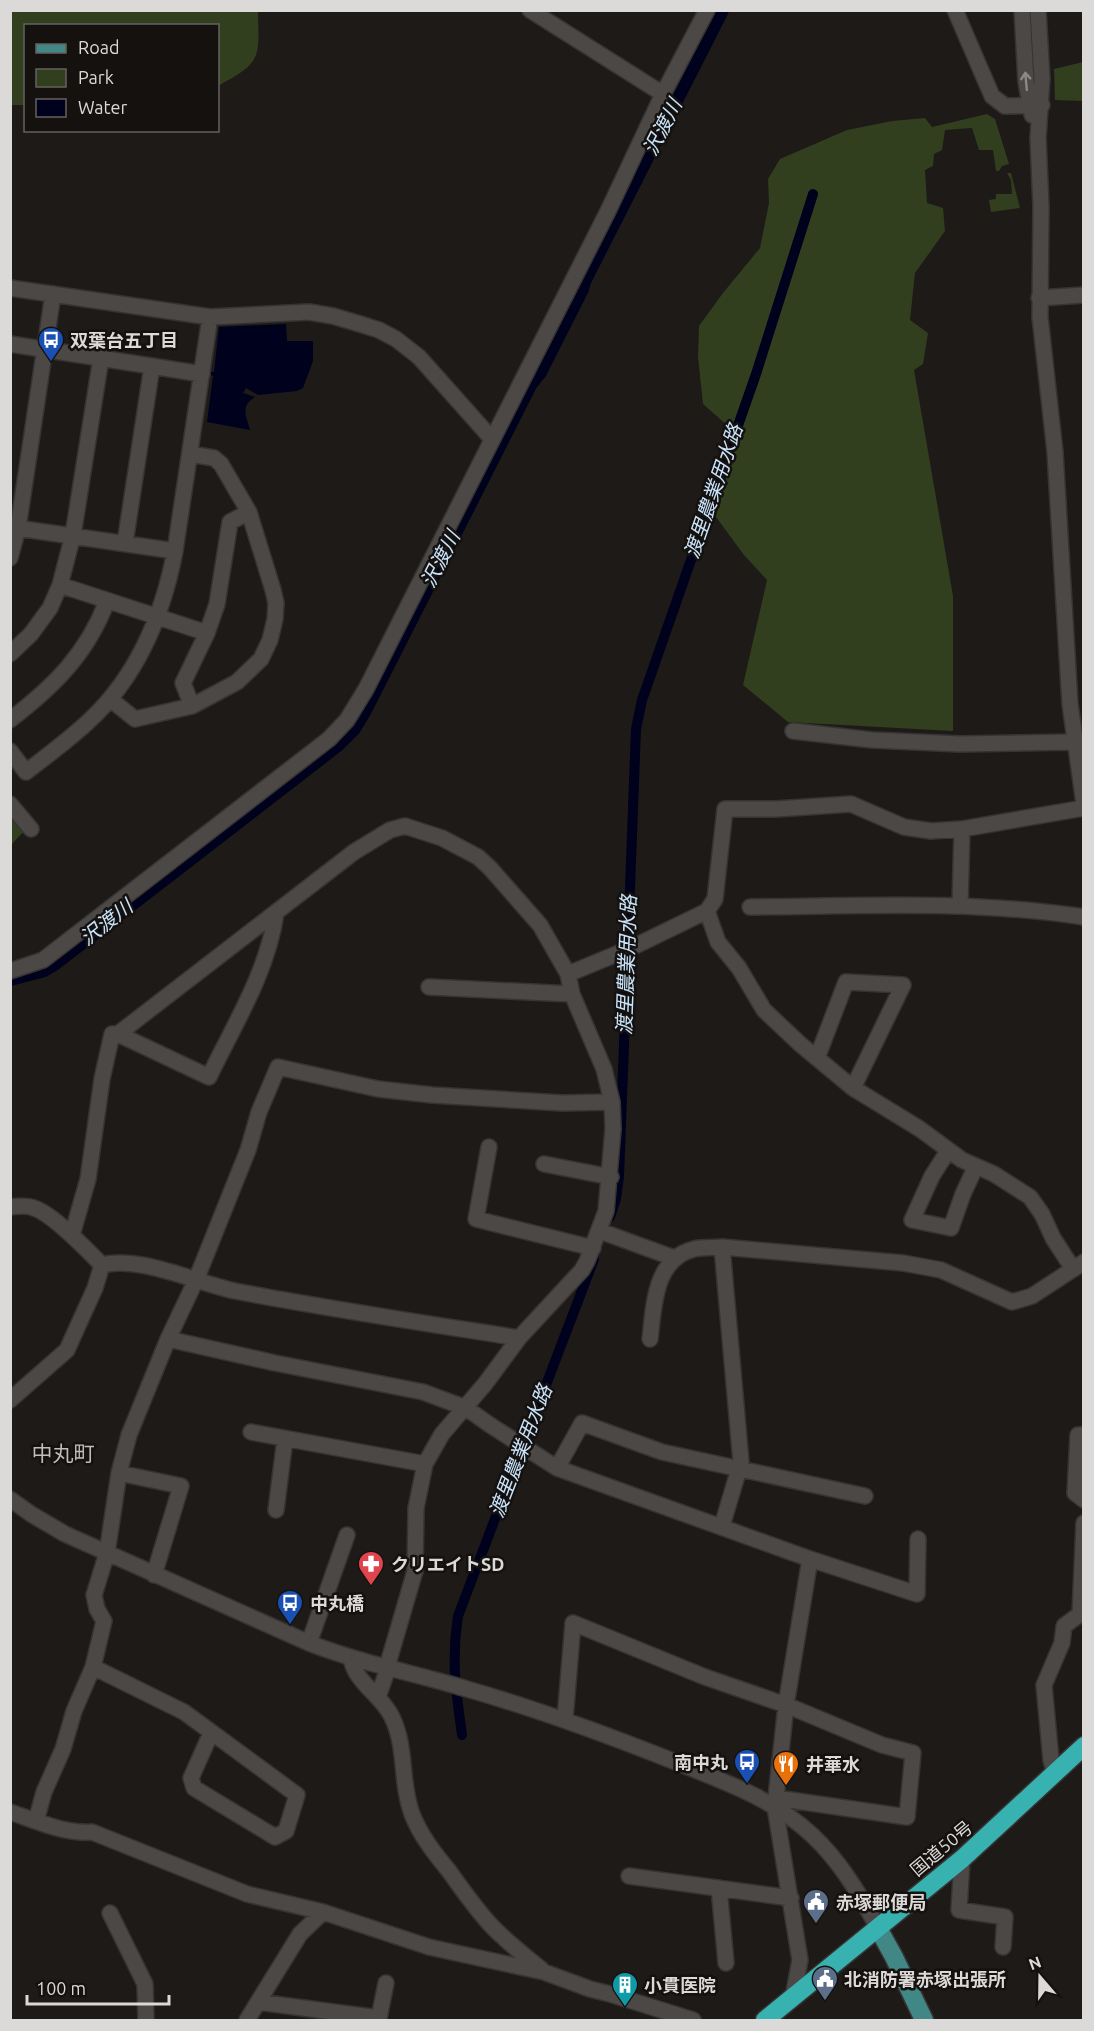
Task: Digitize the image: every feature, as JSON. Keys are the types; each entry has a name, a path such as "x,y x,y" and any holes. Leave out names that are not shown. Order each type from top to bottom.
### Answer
{"highway":[{"name":"国道50号","path":"765,2020 962,1859 1083,1746"}],"main road":[{"path":"878,1928 924,2020"}],"street":[{"path":"530,10 663,94"},
{"path":"10,971 43,960 329,739 347,720 366,689 707,10"},
{"path":"955,10 992,96 1005,106 1036,106"},
{"path":"1022,10 1036,106 1041,207 1039,298 1055,452 1067,653 1083,804"},
{"path":"1036,106 1042,79 1038,10"},
{"path":"10,288 210,317 309,312 333,316 379,330 396,339 419,357 492,439"},
{"path":"10,558 53,294"},
{"path":"1039,298 1083,295"},
{"path":"10,752 26,772 68,741 110,699 141,652 158,616 175,551 210,317"},
{"path":"10,344 202,374"},
{"path":"10,654 31,634 50,608 60,585 72,535 101,358"},
{"path":"125,543 152,366"},
{"path":"110,699 135,719 192,706 237,682 261,659 270,640 276,603 249,512 221,464 214,458 190,454"},
{"path":"192,706 183,683 207,633 217,604 230,522 249,512"},
{"path":"14,528 175,551"},
{"path":"60,585 207,633"},
{"path":"10,720 35,700 79,656 100,621 108,601"},
{"path":"793,731 872,740 1078,749"},
{"path":"10,804 31,829"},
{"path":"568,974 629,949 707,911 715,899 725,808 776,809 851,804 898,824 919,830 962,829 1083,808"},
{"path":"118,1034 354,852 390,830 405,826 442,838 478,857 490,867 540,925 568,974 572,994 601,1062 612,1102 614,1129 611,1177 603,1232 582,1270 519,1338 466,1408 442,1434 425,1464 416,1508 415,1571 378,1697"},
{"path":"960,906 962,829"},
{"path":"750,907 960,906 1042,910 1083,917"},
{"path":"650,1339 654,1297 658,1283 674,1258 694,1249 722,1247 903,1263 941,1270 1012,1302 1032,1296 1078,1266 1053,1238 1042,1214 1030,1197 994,1174 962,1160 920,1129 853,1088 764,1010 739,968 718,942 707,911"},
{"path":"72,1235 88,1179 98,1106 112,1034 118,1034 209,1077 262,966 276,913"},
{"path":"817,1058 846,982 903,985 853,1088"},
{"path":"429,987 572,994"},
{"path":"36,1821 44,1792 63,1749 74,1711 93,1667 104,1622 97,1609 94,1595 107,1552 119,1473 129,1435 168,1339 196,1280 248,1150 259,1112 278,1067 378,1089 432,1095 562,1103 612,1102"},
{"path":"489,1147 476,1219 593,1248"},
{"path":"948,1151 932,1176 912,1220 951,1228 976,1166"},
{"path":"543,1164 611,1177"},
{"path":"11,1206 34,1208 72,1235 102,1265"},
{"path":"603,1232 674,1258"},
{"path":"722,1247 740,1450 739,1470 722,1527"},
{"path":"102,1265 112,1262 140,1264 231,1290 333,1310 519,1338"},
{"path":"10,1400 67,1350 95,1288 102,1265"},
{"path":"168,1339 423,1392 466,1408 558,1468 810,1559 917,1594 918,1539"},
{"path":"558,1468 582,1423 662,1452 865,1496"},
{"path":"251,1432 425,1464"},
{"path":"1083,1435 1078,1435 1075,1492 1083,1500"},
{"path":"276,1510 285,1439"},
{"path":"119,1473 181,1486 154,1575"},
{"path":"10,1499 45,1523 154,1575 309,1643 351,1658 459,1686 565,1719 775,1803 907,1817 913,1753 882,1745 786,1705 705,1677 573,1623 565,1719"},
{"path":"1055,1774 1050,1760 1044,1685 1062,1643 1064,1626 1080,1614 1083,1523"},
{"path":"309,1643 347,1535"},
{"path":"793,1997 800,1960 775,1803 786,1705 810,1559"},
{"path":"351,1658 356,1673 388,1710 398,1731 402,1751 404,1787 412,1814 421,1833 487,1922 544,1972"},
{"path":"93,1667 184,1712 297,1795 286,1831 275,1837 194,1788 191,1778 211,1733"},
{"path":"775,1803 828,1852 878,1928"},
{"path":"10,1812 53,1827 80,1833 92,1832 230,1888 323,1912 429,1947 544,1972 590,1989 693,2020"},
{"path":"962,1859 959,1910 1005,1917 1002,1947"},
{"path":"629,1876 791,1898"},
{"path":"719,1888 726,1963"},
{"path":"247,2020 300,1934 323,1912"},
{"path":"110,1913 145,1984 146,2020"},
{"path":"258,2002 379,2018 386,1983"}],"green space":[{"path":"11,10 258,11 258,40 255,57 243,71 219,85 219,24 24,24 24,105 11,105"},
{"path":"1083,62 1083,101 1055,100 1054,69"},
{"path":"987,114 995,119 1009,164 996,171 993,150 979,150 972,128 945,130 942,150 934,154 933,166 925,170 927,203 943,208 945,231 915,273 910,320 928,333 923,364 914,370 953,596 953,731 788,722 743,685 767,580 744,555 716,517 737,434 703,404 698,357 699,326 760,248 769,203 768,179 780,159 847,130 892,121 925,118 932,127"},
{"path":"1007,173 1011,173 1020,208 991,212 989,200 996,199 996,194 1012,194 1011,180"},
{"path":"11,810 26,829 11,845"}],"water":[{"path":"286,324 287,341 313,341 313,361 303,388 297,391 258,395 246,388 243,393 255,397 246,408 250,430 207,422 213,376 210,375 214,372 219,327"}],"waterway":[{"name":"沢渡川","path":"10,978 44,969 54,963 336,745 353,728 530,383 539,372 721,10"},
{"name":"渡里農業用水路","path":"610,1217 616,1199 619,1176 636,729 642,700 756,374 813,194"},
{"name":"渡里農業用水路","path":"462,1735 455,1661 458,1616 594,1259"}],"place":[{"name":"双葉台五丁目","path":"51,363"},
{"name":"クリエイトSD","path":"371,1587"},
{"name":"中丸橋","path":"290,1626"},
{"name":"南中丸","path":"747,1785"},
{"name":"井華水","path":"786,1787"},
{"name":"赤塚郵便局","path":"816,1925"},
{"name":"北消防署赤塚出張所","path":"825,2002"},
{"name":"小貫医院","path":"625,2008"}],"district":[{"name":"中丸町","path":"63,1453"}]}
